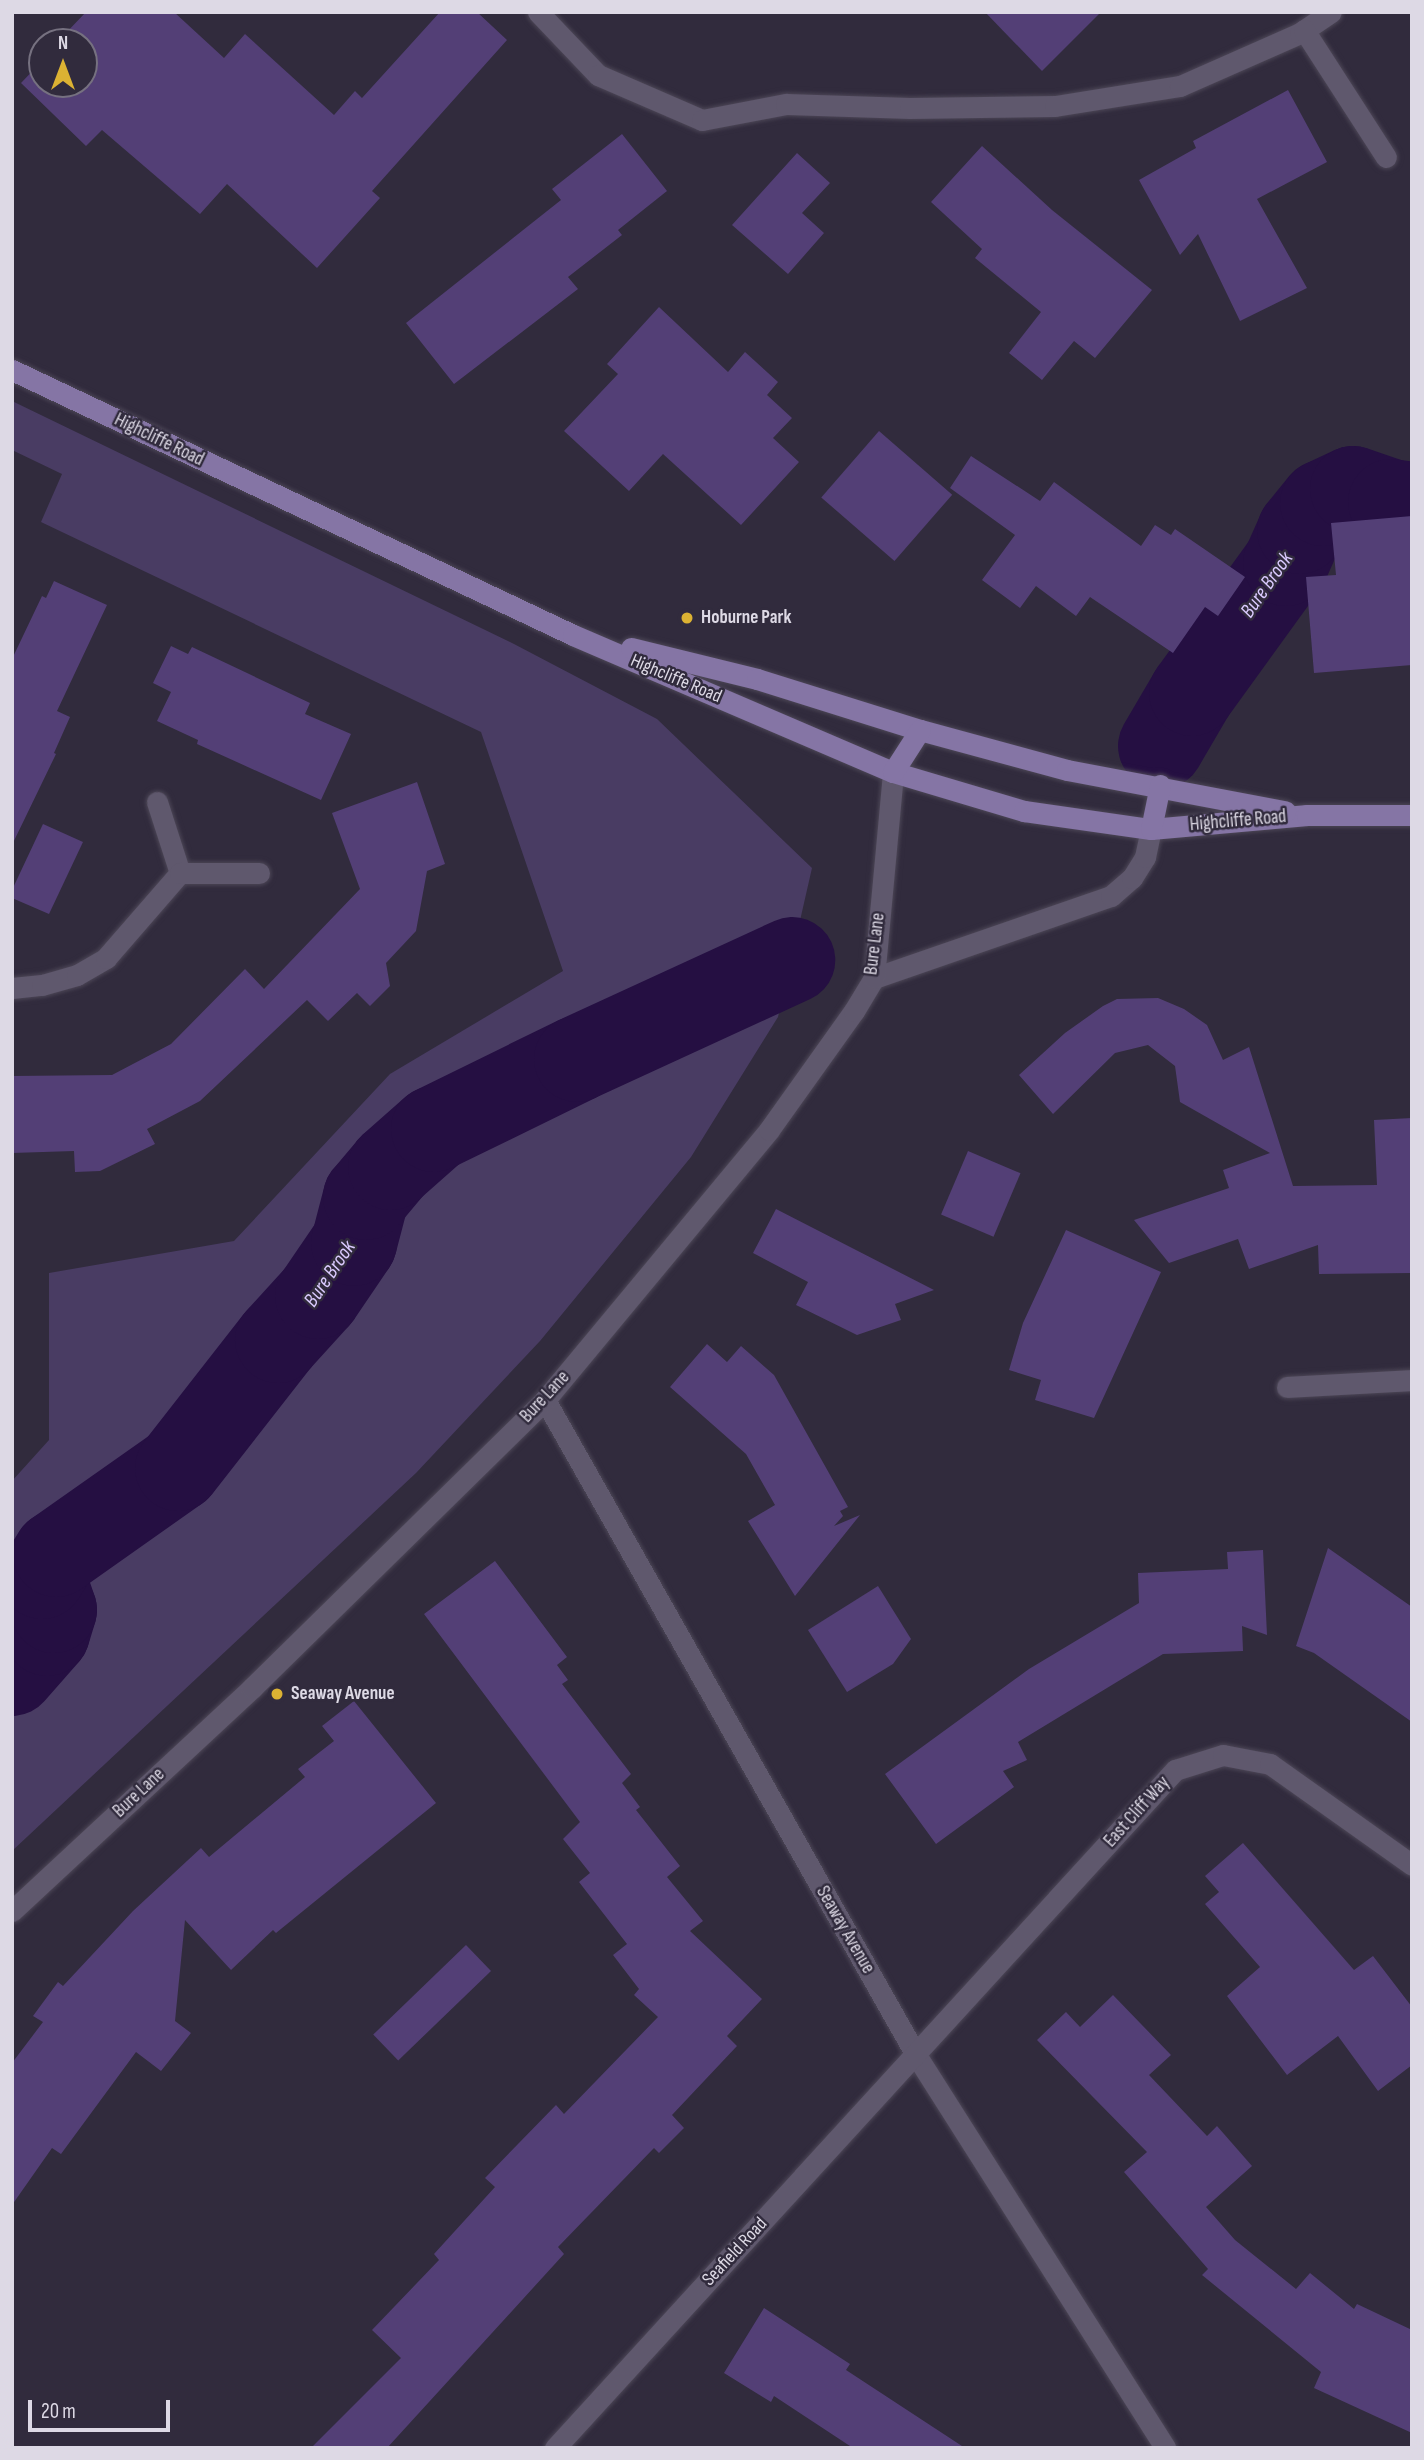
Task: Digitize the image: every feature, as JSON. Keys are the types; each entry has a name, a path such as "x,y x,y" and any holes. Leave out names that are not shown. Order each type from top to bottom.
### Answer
{"main road":[{"name":"Highcliffe Road","path":"12,370 573,635 893,772 1024,811 1151,829 1307,815"},
{"name":"Highcliffe Road","path":"573,635 757,679 920,730 1067,770 1160,785 1307,815"},
{"path":"893,772 920,730"},
{"path":"1151,829 1160,785"},
{"path":"1307,815 1412,815"}],"street":[{"path":"538,12 598,75 702,120 786,104 910,108 1055,106 1180,86 1304,30 1331,12"},
{"path":"1304,30 1386,157"},
{"name":"Bure Lane","path":"12,1912 252,1688 545,1400 769,1130 854,1011 874,978 893,772"},
{"path":"157,802 180,873"},
{"path":"874,978 1111,896 1132,878 1145,857 1151,829"},
{"path":"12,988 42,985 77,975 106,958 180,873 259,873"},
{"path":"1287,1387 1412,1380"},
{"name":"Seaway Avenue","path":"545,1400 916,2055 1165,2448"},
{"name":"East Cliff Way","path":"916,2055 1175,1770 1223,1755 1270,1764 1412,1864"},
{"name":"Seafield Road","path":"555,2448 916,2055"}],"shaded area":[{"path":"12,401 514,644 657,719 812,868 778,1017 691,1157 540,1341 416,1473 12,1851 12,1481 49,1440 49,1273 234,1241 390,1074 563,971 481,732 41,522 62,474 12,450"}],"building":[{"path":"86,12 174,12 224,58 245,34 334,115 355,91 362,98 440,12 477,12 507,40 372,191 380,198 317,268 227,184 200,214 102,130 86,146 36,98 98,98 98,28 71,28"},
{"path":"985,12 1101,12 1042,71"},
{"path":"28,76 28,90 21,83"},
{"path":"1288,90 1327,162 1257,199 1307,288 1240,321 1198,234 1180,255 1139,180 1196,148 1193,141"},
{"path":"622,134 667,191 618,230 622,235 568,277 578,289 454,384 406,323 561,200 552,189"},
{"path":"982,146 1052,210 1152,290 1095,358 1074,341 1042,380 1009,353 1041,312 975,258 982,249 931,202"},
{"path":"797,153 830,183 802,213 824,233 788,274 732,225"},
{"path":"659,307 728,372 745,352 778,382 767,395 792,418 773,438 799,462 741,525 663,454 629,491 564,431 618,374 607,364"},
{"path":"879,431 952,495 894,561 821,497"},
{"path":"971,456 1040,501 1054,482 1141,546 1155,525 1171,535 1175,529 1245,577 1218,616 1205,607 1173,653 1090,597 1076,616 1036,586 1020,608 982,580 1015,535 950,488"},
{"path":"1412,516 1412,665 1314,673 1306,577 1336,575 1331,523"},
{"path":"54,581 107,605 57,711 70,717 54,753 56,754 12,845 12,659 42,596 46,598"},
{"path":"171,646 188,654 192,647 310,703 305,714 351,734 321,800 197,744 198,740 157,721 171,692 153,683"},
{"path":"417,782 445,864 427,871 416,931 386,963 390,986 370,1006 357,993 328,1021 307,1000 200,1101 147,1129 155,1144 100,1171 75,1172 74,1151 12,1153 12,1076 112,1075 171,1044 245,969 264,989 360,889 332,813"},
{"path":"43,824 83,842 49,914 12,898 12,890"},
{"path":"1158,998 1184,1009 1207,1025 1223,1060 1249,1047 1293,1186 1377,1185 1374,1120 1412,1118 1412,1273 1319,1274 1318,1245 1249,1269 1238,1239 1169,1263 1134,1220 1229,1188 1223,1170 1270,1153 1180,1102 1175,1066 1148,1045 1115,1053 1053,1114 1019,1075 1065,1033 1103,1006 1117,999"},
{"path":"968,1151 1020,1173 994,1237 941,1215"},
{"path":"776,1209 934,1290 895,1304 901,1320 857,1335 796,1305 808,1282 753,1253"},
{"path":"1066,1230 1161,1272 1094,1418 1035,1400 1041,1380 1009,1370 1023,1323"},
{"path":"707,1344 727,1362 741,1346 774,1375 848,1507 840,1511 843,1516 834,1526 860,1515 795,1596 748,1521 775,1505 746,1454 670,1387"},
{"path":"1328,1548 1412,1607 1412,1722 1314,1653 1296,1646"},
{"path":"1263,1550 1267,1635 1242,1626 1243,1651 1163,1654 1018,1742 1027,1760 1003,1771 1014,1787 936,1844 885,1774 1029,1669 1139,1603 1138,1573 1228,1569 1227,1552"},
{"path":"495,1561 567,1657 557,1665 568,1680 562,1684 631,1774 622,1783 640,1807 636,1810 680,1866 667,1877 703,1921 690,1931 762,1999 727,2036 737,2046 672,2115 684,2128 659,2153 654,2148 558,2247 564,2254 387,2448 311,2448 401,2358 372,2330 439,2260 434,2254 495,2187 485,2178 556,2105 564,2114 658,2017 634,1995 639,1989 613,1955 627,1944 579,1882 590,1873 563,1839 580,1822 424,1614"},
{"path":"878,1586 911,1639 893,1664 847,1692 808,1630"},
{"path":"354,1701 436,1803 276,1933 273,1930 231,1970 185,1920 175,2021 191,2033 161,2071 136,2052 61,2154 52,2148 12,2205 12,2063 43,2022 33,2016 58,1982 63,1986 133,1911 201,1848 209,1857 305,1777 298,1769 334,1741 322,1726"},
{"path":"1243,1843 1354,1970 1373,1956 1412,2007 1412,2065 1378,2091 1338,2036 1287,2075 1227,1996 1260,1967 1205,1904 1219,1892 1205,1876"},
{"path":"466,1945 491,1971 398,2061 373,2035"},
{"path":"1113,1995 1171,2055 1149,2075 1207,2136 1217,2126 1252,2166 1206,2207 1235,2240 1296,2289 1310,2273 1354,2309 1357,2304 1412,2330 1412,2433 1314,2388 1321,2372 1202,2275 1208,2269 1124,2172 1147,2152 1037,2040 1066,2012 1080,2027"},
{"path":"764,2308 850,2364 846,2370 965,2448 853,2448 774,2396 771,2402 724,2373"}],"waterway":[{"name":"Bure Brook","path":"1161,746 1192,693 1286,563 1300,531 1323,503 1353,489 1391,502 1412,505"},
{"name":"Bure Brook","path":"12,1673 47,1633 54,1610 42,1576 56,1554 178,1468 278,1340 318,1296 354,1243 366,1197 391,1167 434,1129 577,1059 792,960"}],"place":[{"name":"Hoburne Park","path":"687,618"},
{"name":"Seaway Avenue","path":"277,1694"}]}
